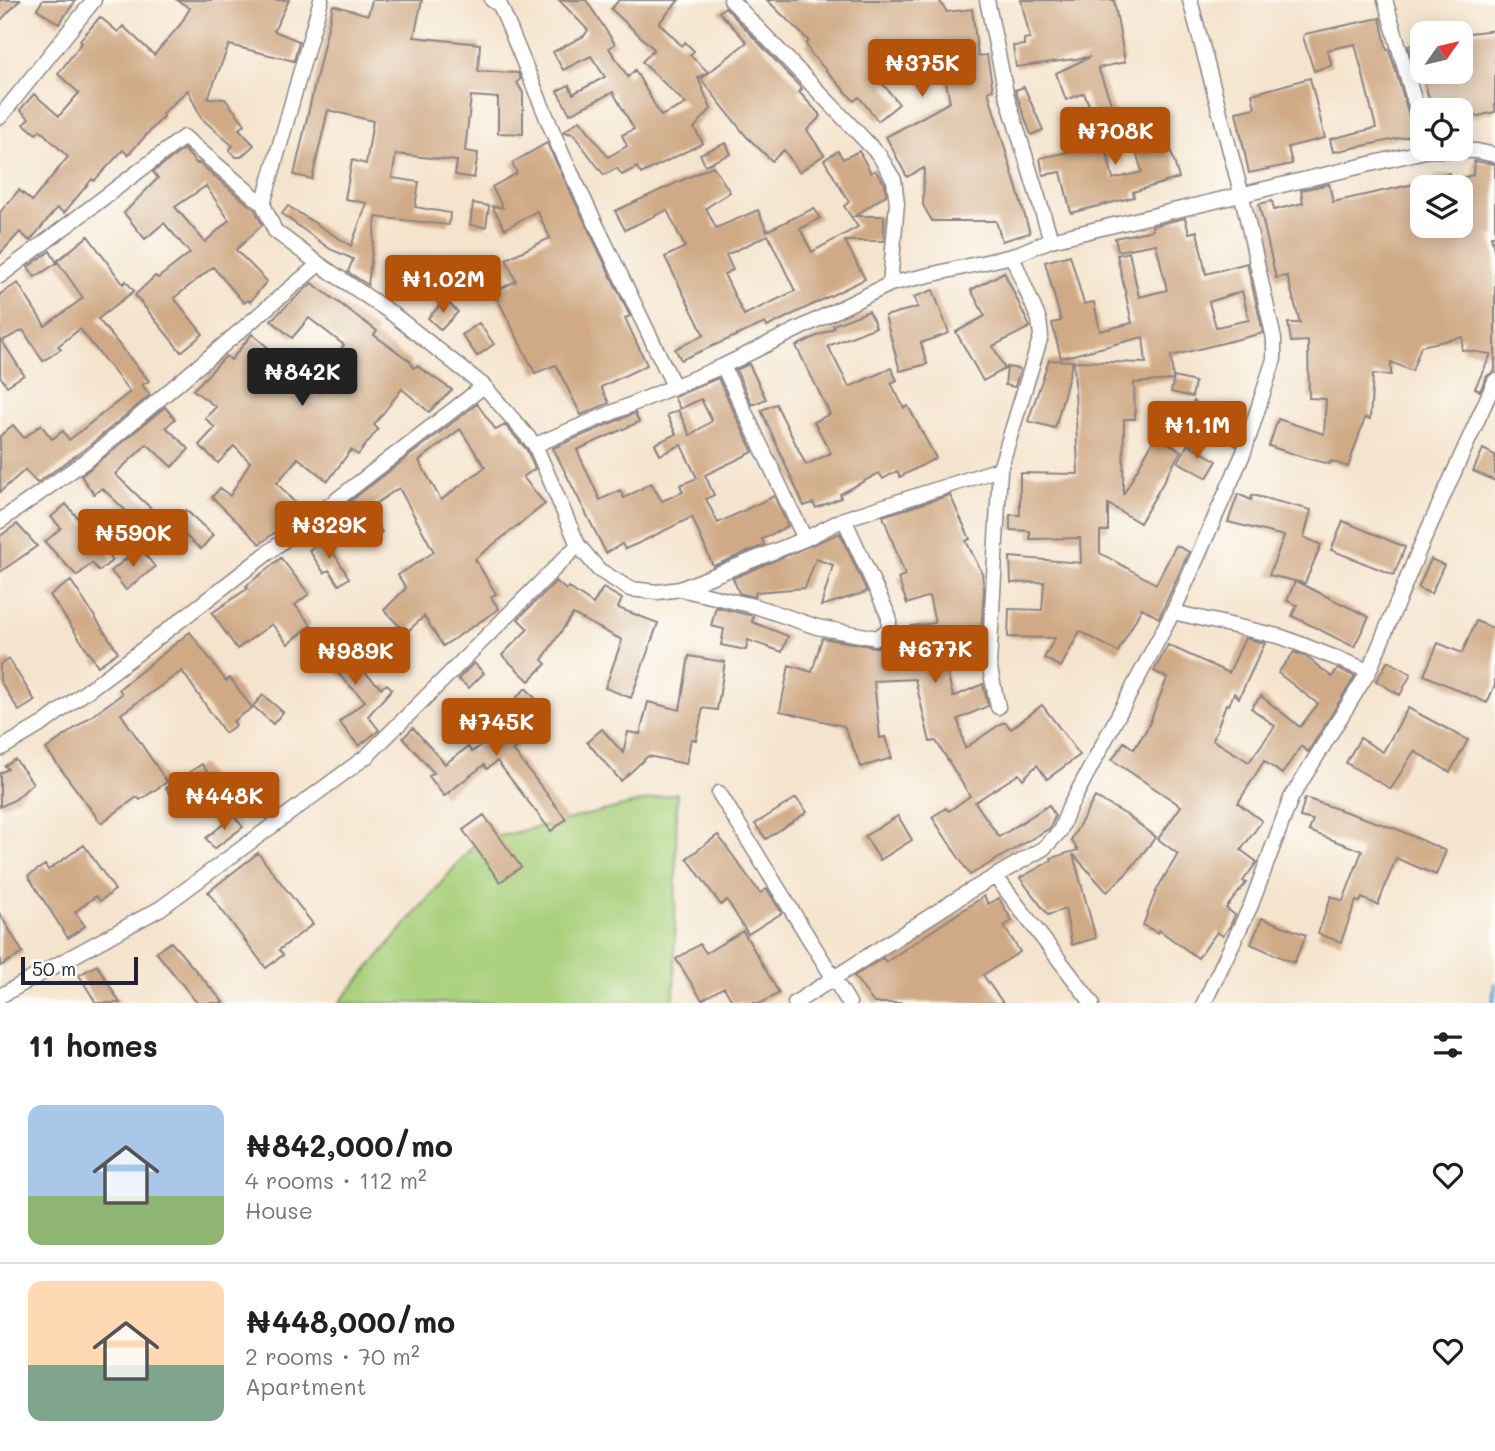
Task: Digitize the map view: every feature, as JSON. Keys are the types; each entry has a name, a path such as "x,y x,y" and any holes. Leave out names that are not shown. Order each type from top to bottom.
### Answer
{"street":[{"path":"0,117 94,0"},
{"path":"263,204 321,0"},
{"path":"731,0 879,155 894,180 897,203 890,284"},
{"path":"987,0 1006,93 1051,240"},
{"path":"795,1003 968,892 1044,848 1060,831 1069,808 1173,612 1244,452 1274,359 1274,339 1242,196 1190,0"},
{"path":"1385,0 1414,98"},
{"path":"498,2 562,154 674,386"},
{"path":"0,276 184,136 263,204 275,231 390,312 484,386 535,445 578,545 599,570 630,589 658,592 680,589 805,540 844,519 1000,469"},
{"path":"1473,151 1495,155"},
{"path":"535,445 723,366 890,284 1012,256 1051,240 1410,154"},
{"path":"998,707 989,664 1000,469 1041,336 1039,320 1012,256"},
{"path":"0,521 91,457 319,264"},
{"path":"723,366 805,540"},
{"path":"1204,1003 1251,905 1291,798 1369,671 1419,550 1495,381"},
{"path":"0,749 44,723 138,653 484,386"},
{"path":"680,589 758,607 817,627 877,638 889,629 889,617 844,519"},
{"path":"0,996 161,908 367,756 578,545"},
{"path":"1173,612 1283,637 1369,671"},
{"path":"719,793 849,1003"},
{"path":"996,877 1092,1003"}],"green space":[{"path":"677,793 674,1003 339,1003 476,842"}],"building":[{"path":"0,0 20,0 0,21"},
{"path":"43,0 76,0 59,24 37,9"},
{"path":"177,0 289,0 274,31 299,41 294,61 229,45 208,98 225,99 245,124 239,129 254,145 241,157 236,157 229,150 233,146 201,118 188,90 162,114 164,116 128,155 123,150 94,181 92,179 64,213 57,208 30,241 20,232 0,254 0,212 19,190 32,201 68,157 40,130 36,134 24,124 29,118 20,110 34,94 59,116 79,93 58,74 82,42 80,40 100,17 118,32 123,26 154,55 180,25 190,8"},
{"path":"372,0 422,0 414,37 480,44 478,71 518,73 521,79 517,82 523,93 523,134 498,133 498,98 471,96 465,151 478,153 474,178 455,175 457,161 396,154 392,178 419,182 415,207 450,213 449,225 376,217 368,285 348,272 353,259 330,249 282,214 288,206 351,246 367,203 345,199 352,160 366,164 373,121 328,110 312,179 294,175 333,5 368,15"},
{"path":"559,0 586,0 615,44 609,48 628,77 635,70 661,116 686,104 642,62 654,49 611,9 619,0 679,0 659,23 682,46 685,42 694,51 690,55 708,72 698,78 711,109 694,128 703,143 641,174 637,167 622,175 617,168 604,175 573,134 563,132 580,120 608,157 627,146 622,135 634,129 613,92 570,114 557,91 569,85 573,94 605,77 591,56 563,70 553,52 584,36 588,30"},
{"path":"767,0 939,0 947,12 972,9 978,56 987,55 993,90 988,91 1030,233 1002,241 996,221 932,221 923,205 924,168 907,177 886,137 950,102 939,47 893,67 879,79 899,104 878,121 859,97 854,101 811,54 806,44 809,41"},
{"path":"1021,0 1114,0 1125,62 1098,68 1116,116 1097,124 1084,93 1066,100 1056,73 1090,57 1016,67 1013,46 1024,45 1024,39 1030,38"},
{"path":"725,7 802,89 799,92 821,116 807,130 824,155 799,172 784,150 772,161 746,136 701,79 747,42 719,12"},
{"path":"1380,18 1387,50 1389,49 1410,118 1410,136 1333,152 1330,139 1376,128 1355,44 1327,50 1332,65 1314,71 1303,37 1305,34"},
{"path":"1495,30 1495,112 1473,117 1473,98 1429,98 1425,84 1474,84 1474,32"},
{"path":"1310,78 1325,138 1288,147 1292,164 1249,173 1236,112 1255,108 1252,94"},
{"path":"1024,87 1043,130 1031,135 1015,90"},
{"path":"1159,111 1179,178 1133,192 1134,197 1071,213 1061,172 1043,175 1040,158 1105,144 1113,179 1142,172 1127,120"},
{"path":"547,143 630,316 625,318 647,365 601,387 609,403 581,415 556,365 535,373 494,292 516,281 506,259 550,238 537,211 505,229 492,206 503,208 492,187 517,173 512,163"},
{"path":"726,143 731,154 705,165 700,154"},
{"path":"184,149 197,164 255,210 262,225 236,250 267,281 250,302 248,300 244,303 213,267 174,298 203,334 181,352 135,295 155,276 158,278 190,253 164,223 145,239 124,213 158,178 153,172","holes":["206,186 229,220 205,242 175,207"]},
{"path":"838,151 843,159 859,151 871,173 875,170 885,184 886,195 855,216 884,216 884,241 845,241 865,279 767,327 765,323 681,360 675,349 704,335 665,257 685,247 667,210 625,230 615,211 713,166 730,192 706,208 716,228 758,210 767,231 814,208 820,218 800,229 812,252 858,227 844,206 849,202 824,160","holes":["768,235 795,291 744,315 724,274 733,270 726,255"]},
{"path":"1474,161 1495,164 1495,236 1491,236 1495,254 1495,371 1487,376 1480,391 1475,388 1491,354 1462,350 1463,337 1421,346 1412,371 1391,362 1391,375 1373,374 1370,419 1365,418 1348,467 1331,461 1330,464 1309,459 1269,446 1278,419 1324,434 1326,399 1309,398 1308,341 1291,342 1288,323 1300,323 1287,276 1276,278 1259,204 1272,201 1274,210 1303,203 1301,190 1329,184 1333,202 1410,185 1410,238 1473,238"},
{"path":"473,203 489,206 486,227 470,225"},
{"path":"1185,218 1189,233 1197,231 1206,274 1247,263 1263,333 1171,356 1173,380 1134,383 1135,419 1124,419 1123,495 1156,436 1181,451 1140,523 1108,504 1108,531 1100,531 1100,553 1156,584 1176,545 1189,552 1159,618 1142,608 1118,652 1080,631 1061,667 1044,658 1055,638 1008,637 1009,609 1042,610 1044,582 1011,583 1010,557 1081,563 1080,538 1030,539 1030,531 1010,530 1010,515 1020,515 1020,473 1078,474 1074,361 1146,363 1143,337 1061,358 1052,323 1061,321 1045,262 1070,255 1084,304 1094,302 1100,331 1132,323 1117,255 1129,252 1139,297 1167,290 1156,244 1118,251 1115,238 1153,230 1152,226","holes":["1242,291 1249,320 1216,327 1209,302"]},
{"path":"88,236 123,284 126,281 134,291 98,319 149,381 142,385 150,395 85,449 37,483 25,470 0,492 0,436 13,425 24,438 41,425 52,439 63,431 69,440 130,392 80,329 58,346 61,349 43,361 23,330 2,341 24,375 7,386 0,376 0,294 18,283 45,326 83,298 57,261"},
{"path":"50,251 57,263 35,277 28,267"},
{"path":"1004,272 1030,327 993,346 1005,369 983,381 956,332 985,316 971,290"},
{"path":"312,283 377,331 374,335 410,361 413,368 417,366 452,390 429,412 402,389 374,425 378,429 358,455 351,450 328,481 298,458 277,483 302,511 260,544 212,497 220,488 230,496 250,462 234,446 218,463 199,445 215,428 205,418 216,407 193,390 226,356 231,360 252,334 320,392 334,376 326,368 344,345 309,318 292,338 271,320"},
{"path":"933,290 949,333 921,343 927,364 900,371 885,316 918,307 914,297"},
{"path":"445,300 458,312 441,330 428,318"},
{"path":"869,311 876,327 828,346 849,387 891,368 897,380 891,383 904,408 908,406 936,458 900,477 897,471 883,479 879,473 840,494 841,498 816,508 813,503 804,506 761,410 776,404 806,465 831,453 814,422 830,414 796,346 834,328 833,325"},
{"path":"479,323 494,344 477,356 462,335"},
{"path":"1049,360 1073,361 1055,428 1028,421"},
{"path":"749,364 766,399 752,405 736,370"},
{"path":"1007,367 1020,369 1015,387 1005,385"},
{"path":"1174,377 1195,382 1192,397 1171,392"},
{"path":"718,378 753,452 705,475 714,495 706,499 718,523 774,496 788,526 762,539 764,545 713,566 692,517 625,549 622,544 606,553 553,448 635,413 639,422 577,450 600,500 620,490 624,498 651,483 662,501 683,492 680,485 697,478 681,445 660,455 655,444 676,434 667,415 678,410 690,435 712,421 701,399 680,409 674,397"},
{"path":"1194,401 1240,434 1236,446 1189,412"},
{"path":"477,404 496,430 505,425 527,450 535,469 523,477 545,504 475,559 496,594 491,597 499,609 443,646 424,616 406,633 384,610 406,588 398,575 434,552 399,488 366,510 382,532 369,542 349,513 333,525 328,518","holes":["460,429 485,467 441,500 419,461"]},
{"path":"165,407 175,419 166,427 189,449 172,467 147,444 115,474 160,517 147,531 102,488 94,494 81,476"},
{"path":"1188,444 1217,461 1207,478 1178,462"},
{"path":"1483,449 1495,455 1495,481 1473,471"},
{"path":"1238,494 1251,500 1252,495 1311,510 1304,537 1321,545 1305,583 1269,575 1284,536 1228,522"},
{"path":"950,495 970,539 966,541 982,573 984,590 980,650 974,650 974,668 946,667 953,697 983,684 988,706 958,719 965,748 1002,723 1006,723 1011,729 1042,705 1080,755 1047,779 1037,765 1023,779 1019,774 975,802 999,837 1049,805 1055,816 1050,828 970,875 932,817 946,808 949,811 970,796 936,741 930,742 915,679 874,681 880,738 885,737 892,758 861,767 844,726 780,711 789,665 812,672 822,638 875,647 913,648 911,626 935,623 929,596 907,604 898,578 905,575 883,516"},
{"path":"66,504 113,560 99,571 92,563 77,576 45,542 61,528 51,517"},
{"path":"186,510 213,535 201,549 173,525"},
{"path":"1343,521 1405,547 1394,575 1331,550"},
{"path":"17,524 37,546 0,572 0,536"},
{"path":"840,533 867,592 821,606 833,565 816,559 805,588 756,592 755,597 739,593 733,578"},
{"path":"325,539 349,578 339,585 329,570 324,573 309,550"},
{"path":"140,548 155,567 126,590 111,571"},
{"path":"281,558 309,594 295,605 311,625 288,644 272,624 237,649 212,613 248,588 246,586"},
{"path":"1431,559 1444,565 1431,594 1418,588"},
{"path":"71,581 118,652 98,666 50,595"},
{"path":"556,581 566,590 568,587 593,604 603,588 622,599 618,608 658,623 631,698 605,688 622,640 573,614 542,660 546,664 529,681 502,655 528,629 518,619"},
{"path":"1295,581 1369,617 1354,647 1292,616 1297,605 1287,601"},
{"path":"716,607 753,616 752,622 788,636 782,652 748,640 746,650 721,645 724,629 711,626"},
{"path":"1476,621 1495,629 1495,685 1487,703 1424,675 1438,643 1462,653"},
{"path":"338,631 361,661 357,665 381,688 387,684 392,689 368,716 379,730 359,746 339,722 365,701 316,651"},
{"path":"190,632 226,681 230,678 252,708 233,721 236,725 225,733 182,671 121,714 167,782 140,800 137,797 101,823 46,749 122,694 119,689"},
{"path":"1245,638 1265,643 1239,698 1234,693 1229,705 1226,704 1213,740 1249,762 1275,726 1251,708 1261,696 1300,727 1318,704 1278,673 1294,652 1305,656 1332,677 1337,669 1355,676 1308,752 1301,746 1282,774 1264,761 1238,803 1262,821 1241,850 1257,862 1243,881 1246,883 1226,908 1235,915 1230,926 1223,936 1217,932 1198,958 1159,930 1158,933 1143,925 1157,889 1178,854 1158,839 1181,806 1112,760 1124,742 1134,749 1148,727 1167,678 1154,671 1168,645 1229,673"},
{"path":"689,656 725,662 717,710 703,708 696,740 691,739 686,764 648,756 621,781 587,742 602,729 623,753 628,732 640,734 648,702 680,710"},
{"path":"9,659 35,701 19,711 0,681 0,664"},
{"path":"1388,661 1411,674 1400,695 1376,681"},
{"path":"474,663 484,673 469,688 458,679"},
{"path":"526,688 546,711 531,724 536,730 513,750 566,819 551,831 497,761 487,769 484,765 444,796 429,776 434,773 403,738 413,728 445,764 468,747 472,752 508,724 500,714"},
{"path":"263,695 283,712 273,724 253,706"},
{"path":"1408,708 1468,740 1450,772 1414,751 1391,789 1346,763 1360,738 1383,752"},
{"path":"15,759 33,783 16,799 0,807 0,773 8,769 5,766"},
{"path":"202,764 218,788 183,812 166,788"},
{"path":"1095,797 1127,815 1156,837 1127,873 1107,892 1073,854 1096,938 1072,945 1065,909 1048,915 1020,878 1052,860 1051,858 1078,850 1071,840"},
{"path":"796,798 807,812 766,839 755,824"},
{"path":"1305,798 1399,830 1446,851 1436,875 1396,858 1378,905 1362,898 1360,902 1356,901 1341,942 1318,934 1331,896 1343,901 1362,851 1309,831 1313,820 1300,817"},
{"path":"484,815 521,867 500,882 463,830"},
{"path":"234,816 243,827 214,849 206,838"},
{"path":"898,816 912,840 880,860 865,836"},
{"path":"718,835 760,893 767,889 782,913 748,934 727,900 721,905 687,858"},
{"path":"84,845 115,890 100,901 96,896 75,912 85,926 68,938 28,876 45,865 48,870"},
{"path":"258,853 313,924 279,950 283,955 266,968 208,892"},
{"path":"984,896 988,904 999,898 1012,921 1004,926 1020,952 983,975 1003,1003 874,1003 854,976 883,958 886,962"},
{"path":"0,914 23,953 0,966"},
{"path":"1262,918 1306,935 1294,963 1251,944"},
{"path":"743,931 779,993 761,1003 733,1003 724,987 702,1000 676,959 700,944 706,953"},
{"path":"171,942 224,1003 197,1003 156,952"},
{"path":"97,965 120,1003 96,1003 79,975"}],"waterway":[{"path":"1493,1003 1495,984"}]}
